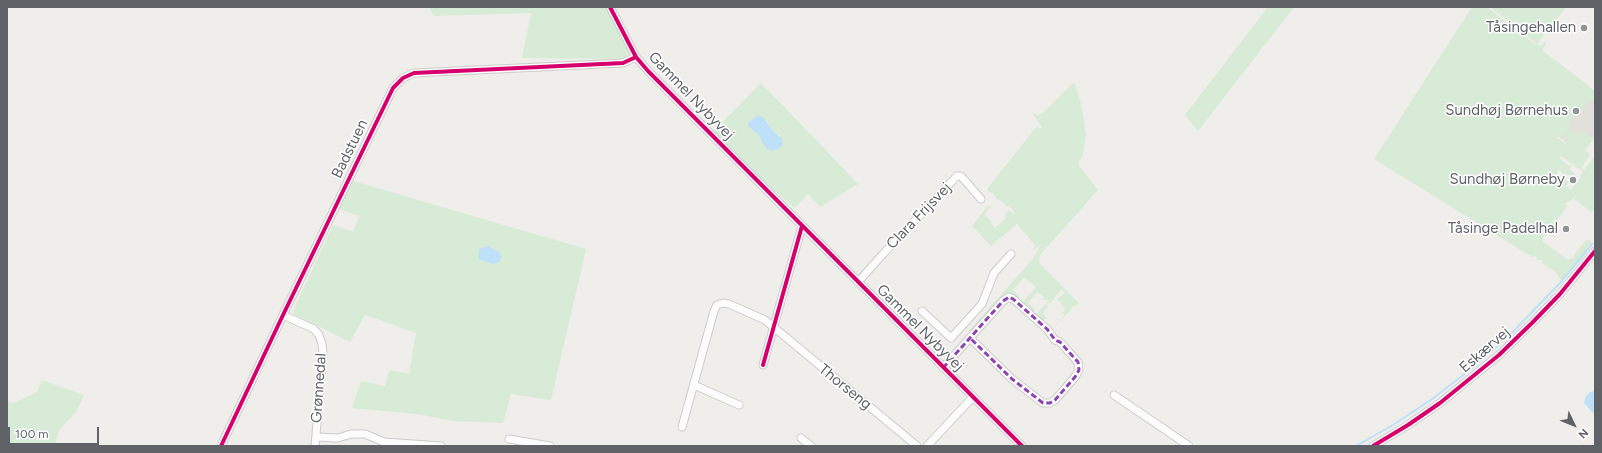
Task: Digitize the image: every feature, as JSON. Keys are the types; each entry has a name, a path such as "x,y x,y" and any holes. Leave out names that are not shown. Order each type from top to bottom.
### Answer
{"street":[{"name":"Gammel Nybyvej","path":"610,7 636,57 696,121 1022,446"},
{"name":"Badstuen","path":"222,446 283,315 393,88 403,78 414,73 623,63 636,57"},
{"name":"Clara Frijsvej","path":"858,282 957,176 961,176 981,199"},
{"path":"763,365 802,226"},
{"name":"Eskærvej","path":"1373,446 1408,425 1440,403 1499,354 1560,294 1595,251"},
{"path":"922,311 951,338 982,304 994,273 1011,254"},
{"path":"943,368 970,338 1003,301 1010,297 1047,329 1055,340 1060,342 1078,362 1079,370 1075,377 1055,400 1050,403 1043,403 1012,379 970,338 960,328"},
{"name":"Thorseng","path":"694,385 714,311 717,305 723,303 729,304 765,320 917,446"},
{"name":"Grønnedal","path":"283,315 314,329 320,335 323,353 315,446"},
{"path":"682,427 694,385 739,405"},
{"path":"1114,395 1189,446"},
{"path":"927,446 973,398"},
{"name":"Grønnedal","path":"316,437 338,438 351,434 365,434 384,442 441,446"},
{"path":"801,438 811,446"},
{"path":"509,440 520,444 550,446"}],"shaded area":[{"name":"Sundhøj Børnehus","path":"1578,83 1595,95 1595,134 1581,153 1545,127"}],"green space":[{"path":"429,7 608,7 631,53 624,59 522,58 531,13 434,16"},
{"path":"1268,7 1294,7 1198,131 1185,115"},
{"path":"1472,7 1487,7 1536,45 1537,44 1540,46 1545,42 1546,44 1542,50 1595,91 1595,100 1588,101 1581,111 1577,112 1576,116 1572,113 1572,119 1569,123 1571,127 1563,138 1559,135 1557,137 1566,144 1568,141 1564,138 1571,130 1578,134 1581,131 1592,139 1595,132 1595,137 1585,150 1590,155 1581,168 1584,170 1595,156 1595,209 1591,212 1574,199 1576,195 1565,204 1568,205 1557,220 1555,219 1553,222 1556,224 1549,233 1543,237 1543,242 1568,260 1573,258 1586,240 1589,240 1593,244 1571,272 1563,280 1560,279 1556,272 1542,263 1543,260 1537,260 1536,256 1532,257 1374,159","holes":["1561,156 1583,172 1571,190 1566,186 1569,182 1565,179 1562,180 1560,175 1557,174 1558,170 1561,171 1564,179 1568,174 1573,177 1575,174 1569,169 1572,166 1569,166 1559,158"]},
{"path":"1490,7 1566,7 1537,44"},
{"path":"761,83 858,184 820,207 808,194 795,208 771,188 713,132","holes":["766,120 772,130 780,136 772,151 764,146 759,135 748,125 748,123"]},
{"path":"1073,83 1075,84 1081,104 1086,134 1083,154 1078,164 1098,190 1040,255 1039,263 1079,303 1073,306 1071,310 1051,330 1067,312 1064,315 1062,313 1065,310 1063,308 1064,307 1057,299 1065,293 1061,289 1051,303 1049,302 1047,304 1048,307 1043,312 1046,318 1043,321 1036,315 1049,300 1042,299 1044,297 1037,292 1028,303 1035,309 1033,312 1022,303 1036,287 1024,277 1013,290 1020,297 1018,299 1008,294 1005,295 970,332 969,331 1032,260 1041,245 1033,250 1035,245 1017,224 991,246 972,226 987,207 992,206 985,213 985,215 992,222 991,223 995,228 1005,219 1006,213 1009,210 1013,214 1015,213 1009,205 1006,207 1004,203 997,199 993,193 987,191 987,189 1037,126 1040,129 1042,127 1032,113 1037,115 1044,112"},
{"path":"353,181 586,249 551,400 511,394 503,423 454,421 417,414 352,408 361,381 385,386 389,370 409,374 416,333 365,315 350,342 292,313 333,225 353,232 359,216 339,209"},
{"path":"42,380 84,395 77,411 59,430 56,446 7,446 7,401 14,403 37,392"}],"water":[{"path":"757,116 763,117 772,130 782,139 783,145 778,149 772,151 767,149 759,135 748,126 748,123"},
{"path":"488,246 499,252 502,256 499,262 493,264 481,260 478,257 479,249"},
{"path":"1595,391 1595,415 1584,403 1586,396 1590,392"}],"waterway":[{"path":"1506,339 1560,283 1592,244"},
{"path":"1356,446 1393,425 1432,399 1471,369 1500,344"}],"marked path":[{"path":"943,368 1003,301 1009,297 1047,329 1055,340 1060,342 1078,362 1079,370 1075,377 1055,400 1050,403 1043,403 1012,379 970,338"}],"cycle path":[{"path":"610,7 636,57 648,71 1022,446"},
{"path":"221,446 393,88 403,78 414,73 623,63 636,57"},
{"path":"763,365 802,226"},
{"path":"1373,446 1408,425 1440,403 1499,355 1560,294 1595,251"}],"place":[{"name":"Tåsingehallen","path":"1584,28"},
{"name":"Sundhøj Børnehus","path":"1576,111"},
{"name":"Sundhøj Børneby","path":"1573,180"},
{"name":"Tåsinge Padelhal","path":"1566,229"}]}
